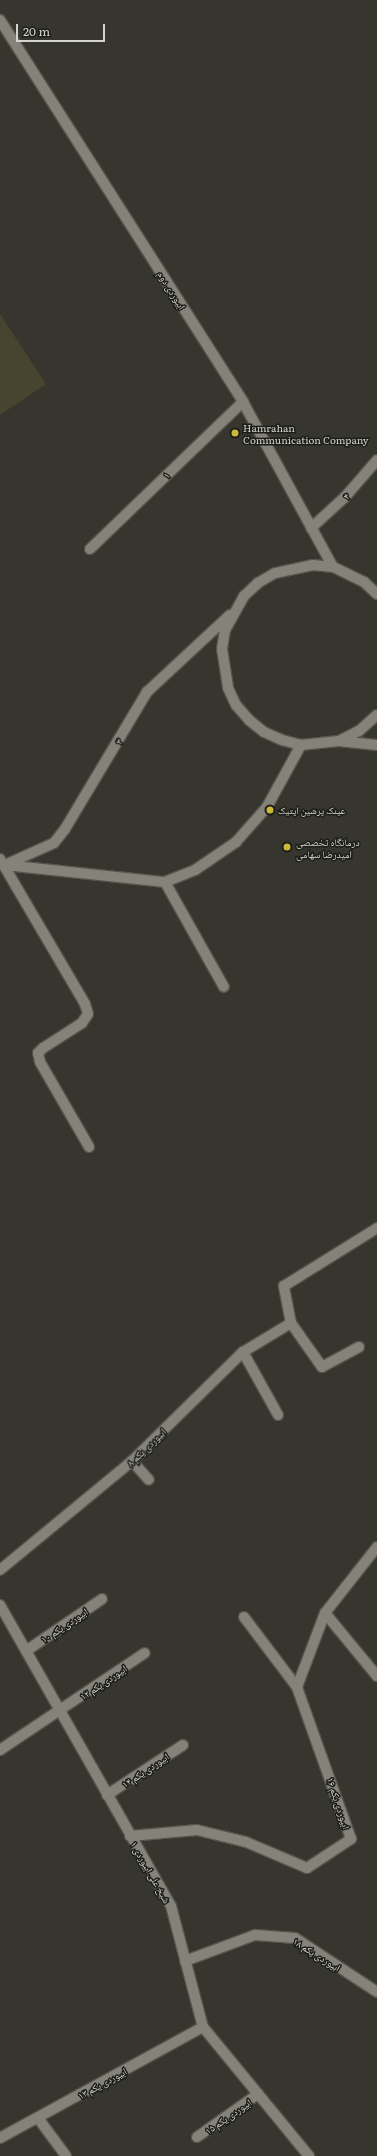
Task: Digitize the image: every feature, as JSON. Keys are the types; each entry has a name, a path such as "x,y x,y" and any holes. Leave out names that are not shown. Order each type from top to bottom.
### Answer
{"street":[{"name":"ابیوردی دوم","path":"0,20 243,402 333,568"},
{"name":"۱","path":"90,548 243,402"},
{"name":"۴","path":"312,528 345,497 377,460"},
{"path":"377,594 359,579 333,568 314,565 294,567 275,573 258,583 244,596 233,612 225,630 222,650 228,688 236,705 249,720 264,732 282,740 301,745 339,740 377,745"},
{"name":"۳","path":"2,864 54,843 65,829 147,692 233,612"},
{"path":"339,740 358,731 377,715"},
{"path":"2,864 164,882 194,870 236,842 267,807 301,745"},
{"path":"2,864 85,1004 88,1014 82,1023 43,1048 38,1053 40,1062 89,1147"},
{"path":"164,882 224,987"},
{"path":"358,1347 322,1367 291,1323 284,1286 377,1228"},
{"name":"۸ ابیوردی یکم","path":"0,1570 132,1461 243,1352 291,1323"},
{"path":"243,1352 278,1415"},
{"path":"132,1461 149,1480"},
{"path":"297,1687 325,1613 377,1547"},
{"name":"۱۰ ابیوردی یکم","path":"26,1651 102,1599"},
{"name":"شیخ علی ابیوردی ۱","path":"0,1605 170,1906 203,2027 308,2156"},
{"path":"325,1613 377,1676"},
{"path":"244,1617 297,1687"},
{"name":"۱۲ ابیوردی یکم","path":"0,1750 145,1653"},
{"name":"۱۶ ابیوردی یکم","path":"130,1836 197,1830 246,1842 307,1868 351,1839 297,1687"},
{"name":"۱۴ ابیوردی یکم","path":"107,1795 183,1745"},
{"name":"۱۸ ابیوردی یکم","path":"185,1961 255,1935 295,1938 377,1992"},
{"name":"۱۳ ابیوردی یکم","path":"0,2138 203,2027"},
{"name":"۱۵ ابیوردی یکم","path":"197,2137 258,2094"},
{"path":"38,2118 66,2156"}],"shaded area":[{"path":"0,314 46,384 0,415"}],"place":[{"name":"Hamrahan Communication Company","path":"235,433"},
{"name":"عینک پرشین اپتیک","path":"270,810"},
{"name":"درمانگاه تخصصی امیدرضا سهامی","path":"287,847"}]}
